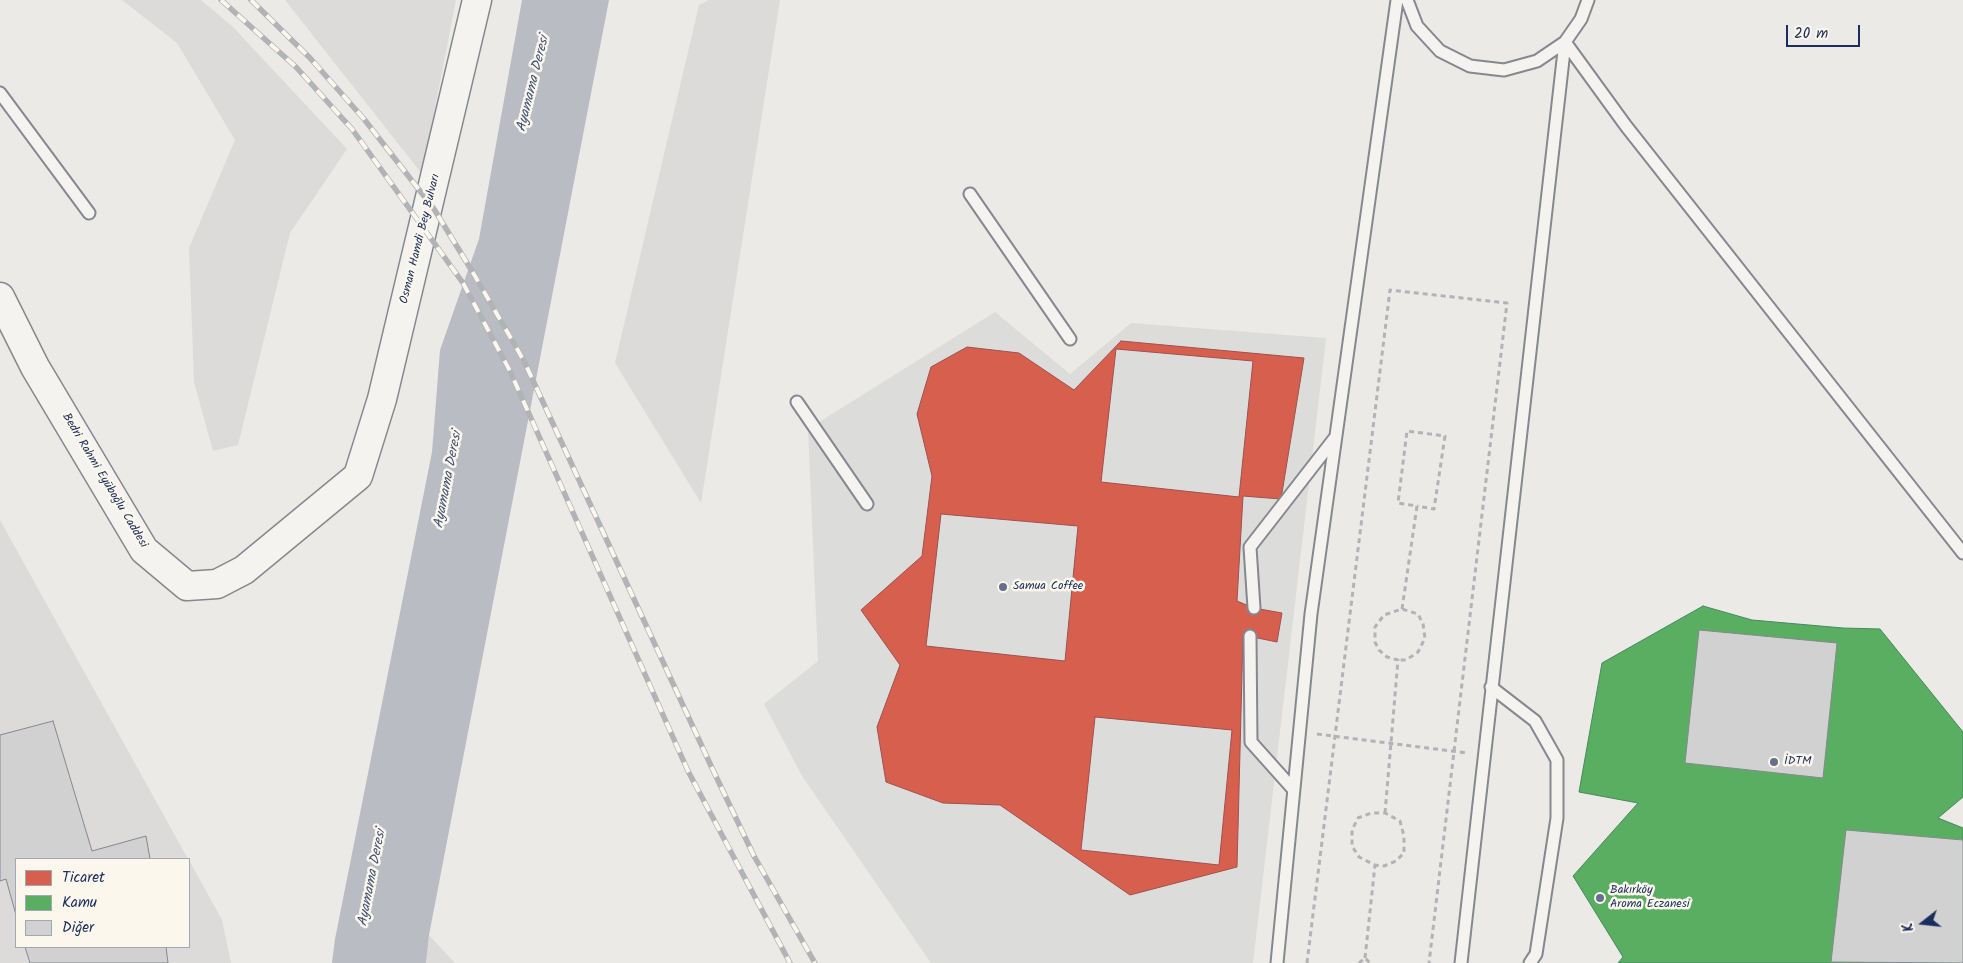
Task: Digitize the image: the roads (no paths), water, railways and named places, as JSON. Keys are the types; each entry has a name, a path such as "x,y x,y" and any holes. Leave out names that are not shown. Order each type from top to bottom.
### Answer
{"street":[{"name":"Osman Hamdi Bey Bulvarı","path":"358,476 382,399 477,0"},
{"name":"Bedri Rahmi Eyüboğlu Caddesi","path":"0,297 35,367 144,550 187,586 217,584 244,570 358,476"},
{"name":"Bedri Rahmi Eyüboğlu Caddesi","path":"0,331 35,367"}],"lane":[{"path":"1277,963 1311,614 1334,437 1397,0"},
{"path":"1406,0 1417,26 1440,51 1470,66 1504,70 1537,61 1565,42 1581,19 1588,0"},
{"path":"1565,42 1626,126 1963,553"},
{"path":"1461,963 1565,42"},
{"path":"0,93 89,213"},
{"path":"970,194 1070,339"},
{"path":"797,402 867,504"},
{"path":"1254,608 1250,547 1334,437"},
{"path":"1250,636 1251,742 1293,788"},
{"path":"1491,687 1535,721 1557,760 1557,818 1536,954 1530,963"}],"water":[{"name":"Ayamama Deresi","path":"522,0 609,0 429,935 426,963 332,963 335,939 432,452 440,350 479,239"}],"railway":[{"path":"221,0 296,67 352,129 463,283 510,371 688,771 790,963"},
{"path":"251,0 310,58 364,119 434,209 475,276 524,361 754,856 815,963"}],"place":[{"name":"Samua Coffee","path":"1003,587"},
{"name":"İDTM","path":"1774,762"},
{"name":"Bakırköy Aroma Eczanesi","path":"1600,898"}]}
